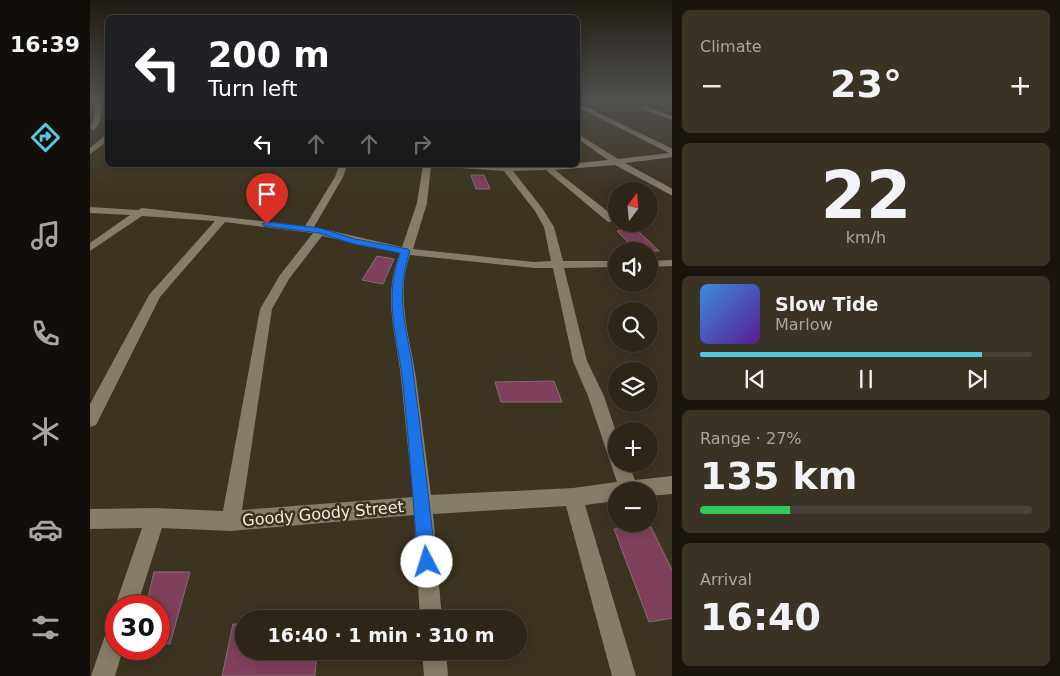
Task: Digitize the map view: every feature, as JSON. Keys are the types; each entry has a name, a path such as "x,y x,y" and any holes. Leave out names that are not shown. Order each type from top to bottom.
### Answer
{"street":[{"path":"627,131 672,154"},
{"path":"580,137 616,162 672,193"},
{"path":"90,152 105,140"},
{"path":"580,165 672,154"},
{"path":"231,521 266,309 314,230 343,167"},
{"path":"427,167 422,203 399,270 396,308 408,376 422,505 430,610"},
{"path":"490,167 559,167"},
{"path":"513,168 549,227 580,361 596,396 608,432"},
{"path":"548,168 608,217"},
{"path":"90,210 142,212 222,219 314,230 354,241 405,251 534,265 608,264"},
{"path":"90,248 142,212"},
{"path":"90,420 155,296 222,219"},
{"path":"668,264 672,273"},
{"name":"Goody Goody Street","path":"658,487 672,485"},
{"name":"Goody Goody Street","path":"90,519 154,518 231,521 422,505 573,497 608,493"},
{"path":"573,497 624,676"},
{"path":"130,595 154,518"},
{"path":"103,676 108,660"},
{"path":"435,660 436,676"}],"building":[{"path":"471,175 484,175 490,189 476,189"},
{"path":"618,232 639,232 650,242 628,242"},
{"path":"377,256 394,259 383,284 362,280"},
{"path":"554,381 562,402 501,402 495,382"},
{"path":"615,532 653,532 672,570 672,618 649,622"},
{"path":"154,572 190,572 170,644 170,595 149,595"},
{"path":"233,624 235,624 235,660 316,660 315,676 222,676"}],"route":[{"path":"267,224 320,231 354,241 405,251 399,270 396,308 408,376 427,562"}]}
